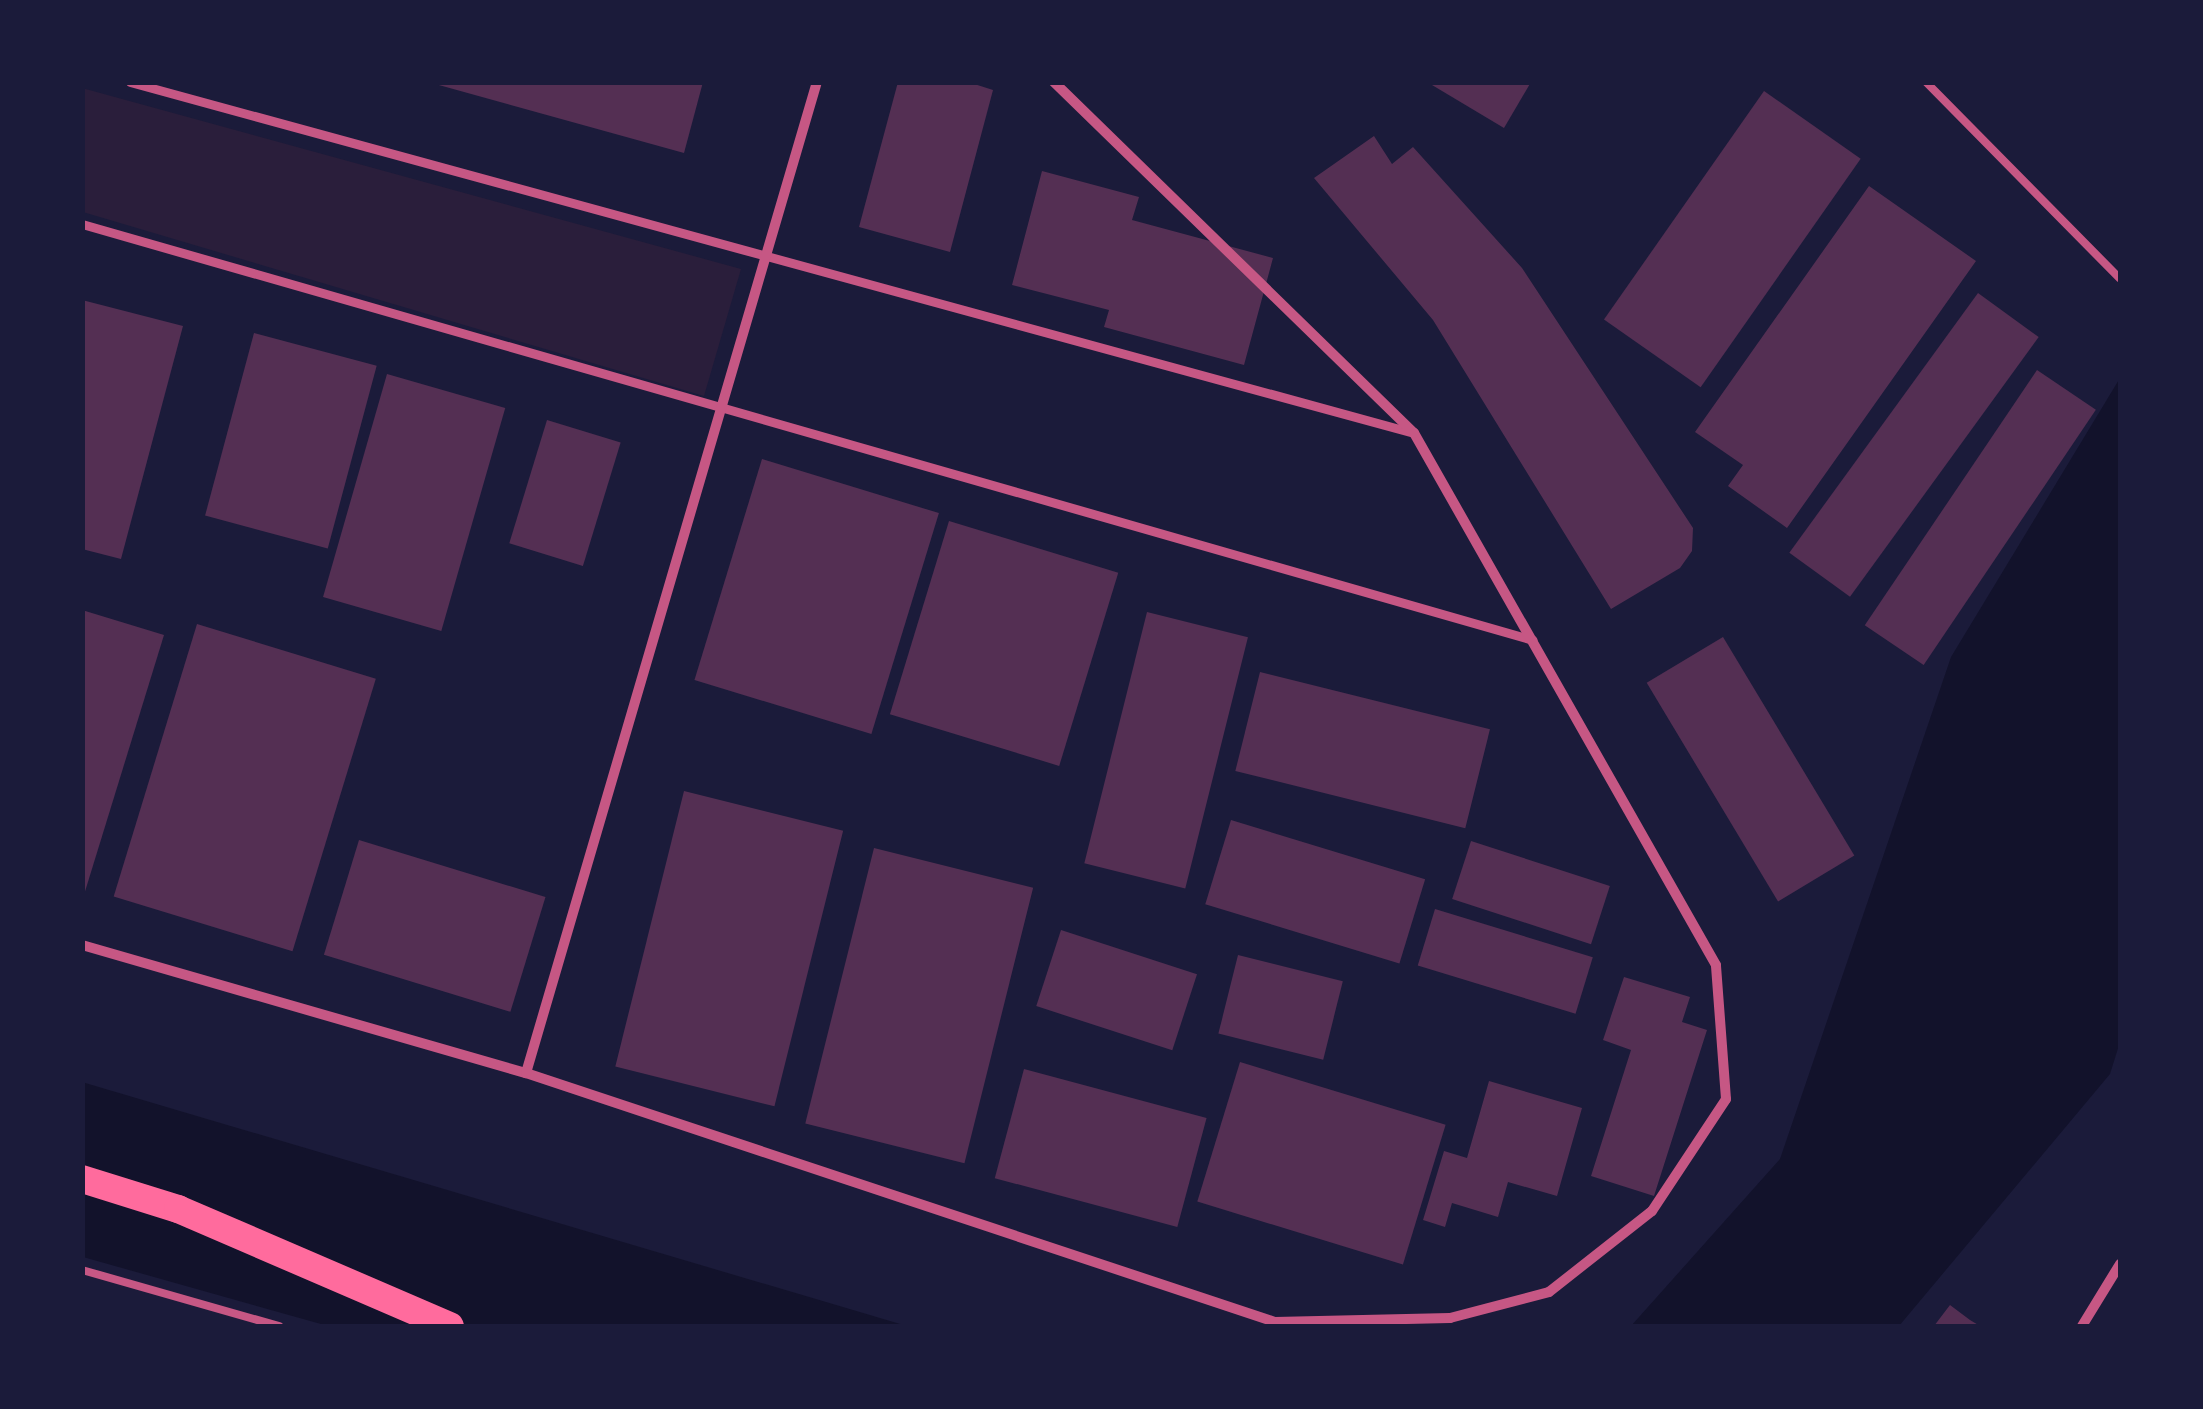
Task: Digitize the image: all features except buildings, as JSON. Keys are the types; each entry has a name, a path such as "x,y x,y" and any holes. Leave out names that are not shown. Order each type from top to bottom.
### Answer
{"highway":[{"path":"82,1179 178,1209 450,1326"}],"street":[{"path":"130,82 1414,433"},
{"path":"526,1073 726,409 818,82"},
{"path":"82,945 526,1073 1275,1322 1450,1318 1549,1292 1652,1210 1726,1100 1716,965 1414,433 1054,82"},
{"path":"82,224 1533,640"},
{"path":"2082,1326 2120,1264"}],"lane":[{"path":"1926,82 2120,279"},
{"path":"82,1270 279,1326"}],"shaded area":[{"path":"82,88 741,269 704,396 83,212"},
{"path":"2120,378 2120,1042 2110,1074 1899,1326 1631,1326 1780,1159 1951,657"},
{"path":"82,1082 907,1326 328,1326 83,1257"}]}
